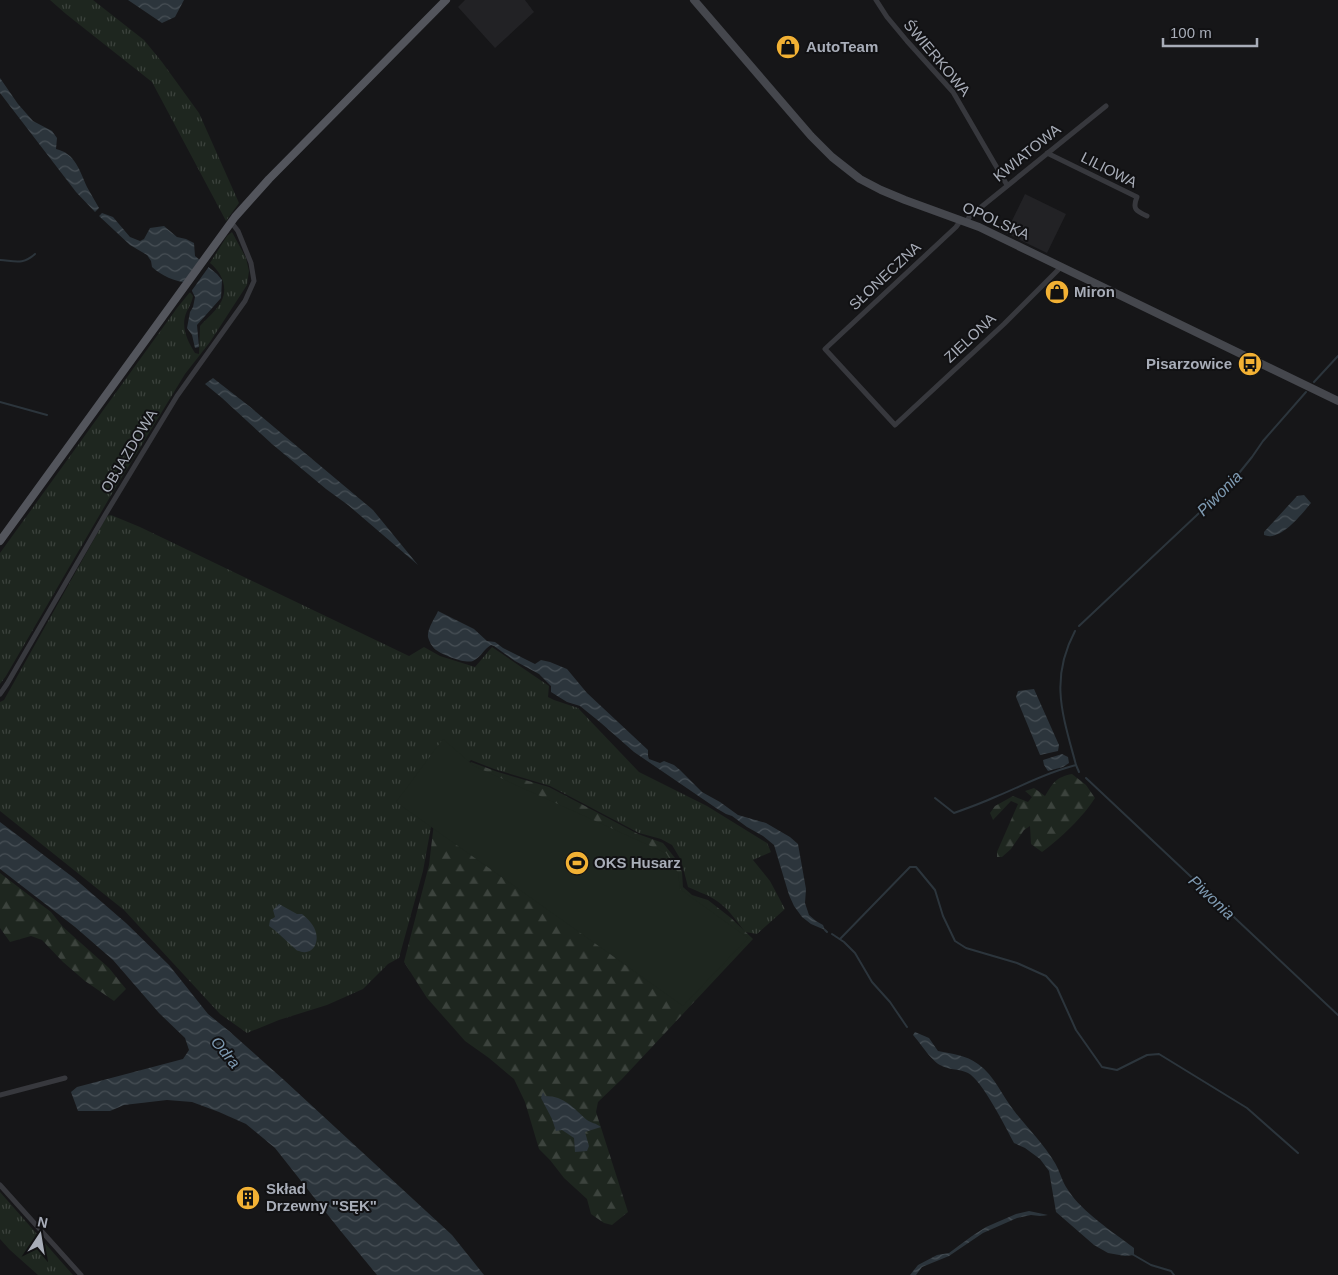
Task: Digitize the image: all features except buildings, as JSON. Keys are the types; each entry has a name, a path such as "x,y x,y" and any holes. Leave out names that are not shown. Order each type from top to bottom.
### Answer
{"main road":[{"path":"1,540 232,222 269,179 446,0"},
{"name":"OPOLSKA","path":"694,0 811,136 832,157 852,173 880,190 963,221 1338,401"}],"street":[{"name":"ŚWIERKOWA","path":"876,0 907,41 953,92 1007,185"},
{"name":"KWIATOWA","path":"963,221 1106,106"},
{"name":"LILIOWA","path":"1047,153 1137,197 1134,203 1135,208 1147,216"},
{"name":"SŁONECZNA","path":"895,425 825,349 963,221"},
{"name":"OBJAZDOWA","path":"0,694 177,396 245,301 254,281 251,263 238,231 232,222"},
{"name":"ZIELONA","path":"895,425 1004,324 1061,267"},
{"path":"0,1095 65,1078"},
{"path":"0,1185 81,1275"}],"shaded area":[{"path":"465,0 525,0 534,12 495,48 458,7"},
{"path":"1025,194 1066,214 1047,253 1006,233"}],"green space":[{"path":"50,0 93,0 144,40 162,62 199,113 239,203 226,221 152,82"},
{"path":"232,232 246,258 249,271 247,285 210,342 185,374 0,684 0,553 190,292 193,296 185,317 184,327 192,348 195,353 199,354 200,326 219,305 224,291 223,280 210,263 227,236"},
{"path":"111,515 140,527 409,656 424,647 440,656 475,667 492,647 549,686 548,697 578,708 639,772 707,806 767,843 771,852 753,860 770,881 785,909 757,934 745,932 719,902 688,887 681,860 672,845 661,839 639,833 550,786 471,760 465,766 433,816 423,871 399,958 388,964 363,989 327,1005 279,1020 247,1033 220,1014 124,910 0,811 0,702 4,700 107,516"},
{"name":"OKS Husarz","path":"443,739 474,766 666,853 678,873 680,889 748,938 683,1006 396,802"},
{"path":"471,762 549,787 638,834 663,843 675,858 682,872 683,887 692,895 708,900 753,939 622,1079 598,1102 596,1112 628,1212 612,1225 604,1223 591,1214 587,1199 564,1178 539,1149 525,1102 514,1079 465,1041 427,998 404,962 429,865 434,823 452,781"},
{"path":"1072,774 1086,785 1095,798 1078,820 1042,852 1031,844 1030,826 1024,830 1011,849 1002,857 997,857 997,852 1018,804 1011,801 993,820 990,813 995,806 1013,796 1028,802 1032,797 1025,791 1034,788 1045,796 1056,781"},
{"path":"0,873 51,912 63,927 109,968 126,989 114,1001 85,981 42,940 31,936 10,942 0,928"},
{"path":"0,1192 73,1275 38,1275 0,1239"}],"water":[{"path":"128,0 184,0 175,17 162,23"},
{"path":"0,78 18,104 33,121 52,131 57,138 56,149 68,154 76,164 99,208 95,212 76,192 0,93"},
{"path":"102,213 113,217 130,237 140,241 144,239 150,228 164,226 177,237 194,243 195,256 222,280 221,298 197,325 199,347 195,348 192,335 187,328 195,297 188,283 168,278 152,267 147,255 130,245 99,216"},
{"path":"213,378 373,510 418,565 348,505 272,444 205,384"},
{"path":"1304,495 1311,503 1290,526 1277,535 1264,535 1264,532 1297,496"},
{"path":"438,611 474,629 487,641 495,642 535,664 541,660 567,669 587,693 648,750 649,759 660,763 664,761 674,765 702,792 738,815 766,823 790,837 798,844 806,889 805,903 809,915 823,925 825,930 811,924 802,917 794,906 774,845 634,752 580,706 567,702 551,692 551,686 539,674 515,661 494,646 491,645 475,660 469,662 436,650 430,642 428,634"},
{"path":"1034,689 1059,745 1058,751 1040,755 1016,697 1018,691"},
{"path":"1062,754 1068,757 1069,763 1063,767 1048,771 1043,760"},
{"name":"Odra","path":"0,822 74,878 126,923 169,965 208,1014 284,1080 452,1235 484,1275 377,1275 275,1148 246,1124 219,1112 192,1102 167,1100 124,1105 110,1111 78,1111 71,1092 77,1087 183,1059 189,1050 185,1038 159,1013 113,960 75,927 0,869"},
{"path":"279,904 297,914 302,914 313,925 317,937 314,948 308,952 296,950 269,926 270,920 275,917 273,910"},
{"path":"915,1032 929,1038 938,1051 959,1055 984,1069 994,1080 1010,1106 1051,1156 1066,1187 1074,1198 1098,1221 1134,1248 1134,1255 1125,1256 1108,1253 1094,1245 1056,1212 1049,1171 1040,1159 1025,1148 1014,1143 993,1105 974,1077 968,1073 938,1064 913,1035"},
{"path":"543,1092 545,1096 563,1100 587,1120 601,1127 585,1132 589,1146 587,1151 575,1152 574,1138 562,1130 556,1131 541,1098"},
{"path":"1029,1211 1048,1215 1031,1215 1017,1218 983,1233 949,1256 922,1267 916,1275 910,1275 918,1265 937,1255 949,1253 986,1227 1016,1214"}],"pier":[{"path":"201,258 210,265 190,293 186,285 182,284"}],"waterway":[{"path":"0,260 23,261 35,254"},
{"name":"Piwonia","path":"1314,382 1338,356"},
{"name":"Piwonia","path":"1079,626 1231,483 1263,441 1306,392"},
{"path":"0,402 47,415"},
{"name":"Piwonia","path":"1075,631 1067,649 1060,682 1063,714 1079,772"},
{"path":"935,798 954,813 1045,775 1076,765"},
{"name":"Piwonia","path":"1086,778 1338,1015"},
{"path":"840,939 910,867 916,867 935,890 943,916 955,941 966,948 1017,963 1046,976 1057,988 1076,1030 1102,1067 1117,1070 1147,1055 1159,1054 1247,1108 1298,1153"},
{"path":"832,934 855,953 872,982 890,1002 907,1027"},
{"path":"1132,1254 1151,1265 1171,1271 1174,1275"}],"place":[{"name":"AutoTeam","path":"788,47"},
{"name":"Miron","path":"1057,292"},
{"name":"Pisarzowice","path":"1250,364"},
{"name":"OKS Husarz","path":"577,863"},
{"name":"Skład Drzewny \"SĘK\"","path":"248,1198"}]}
